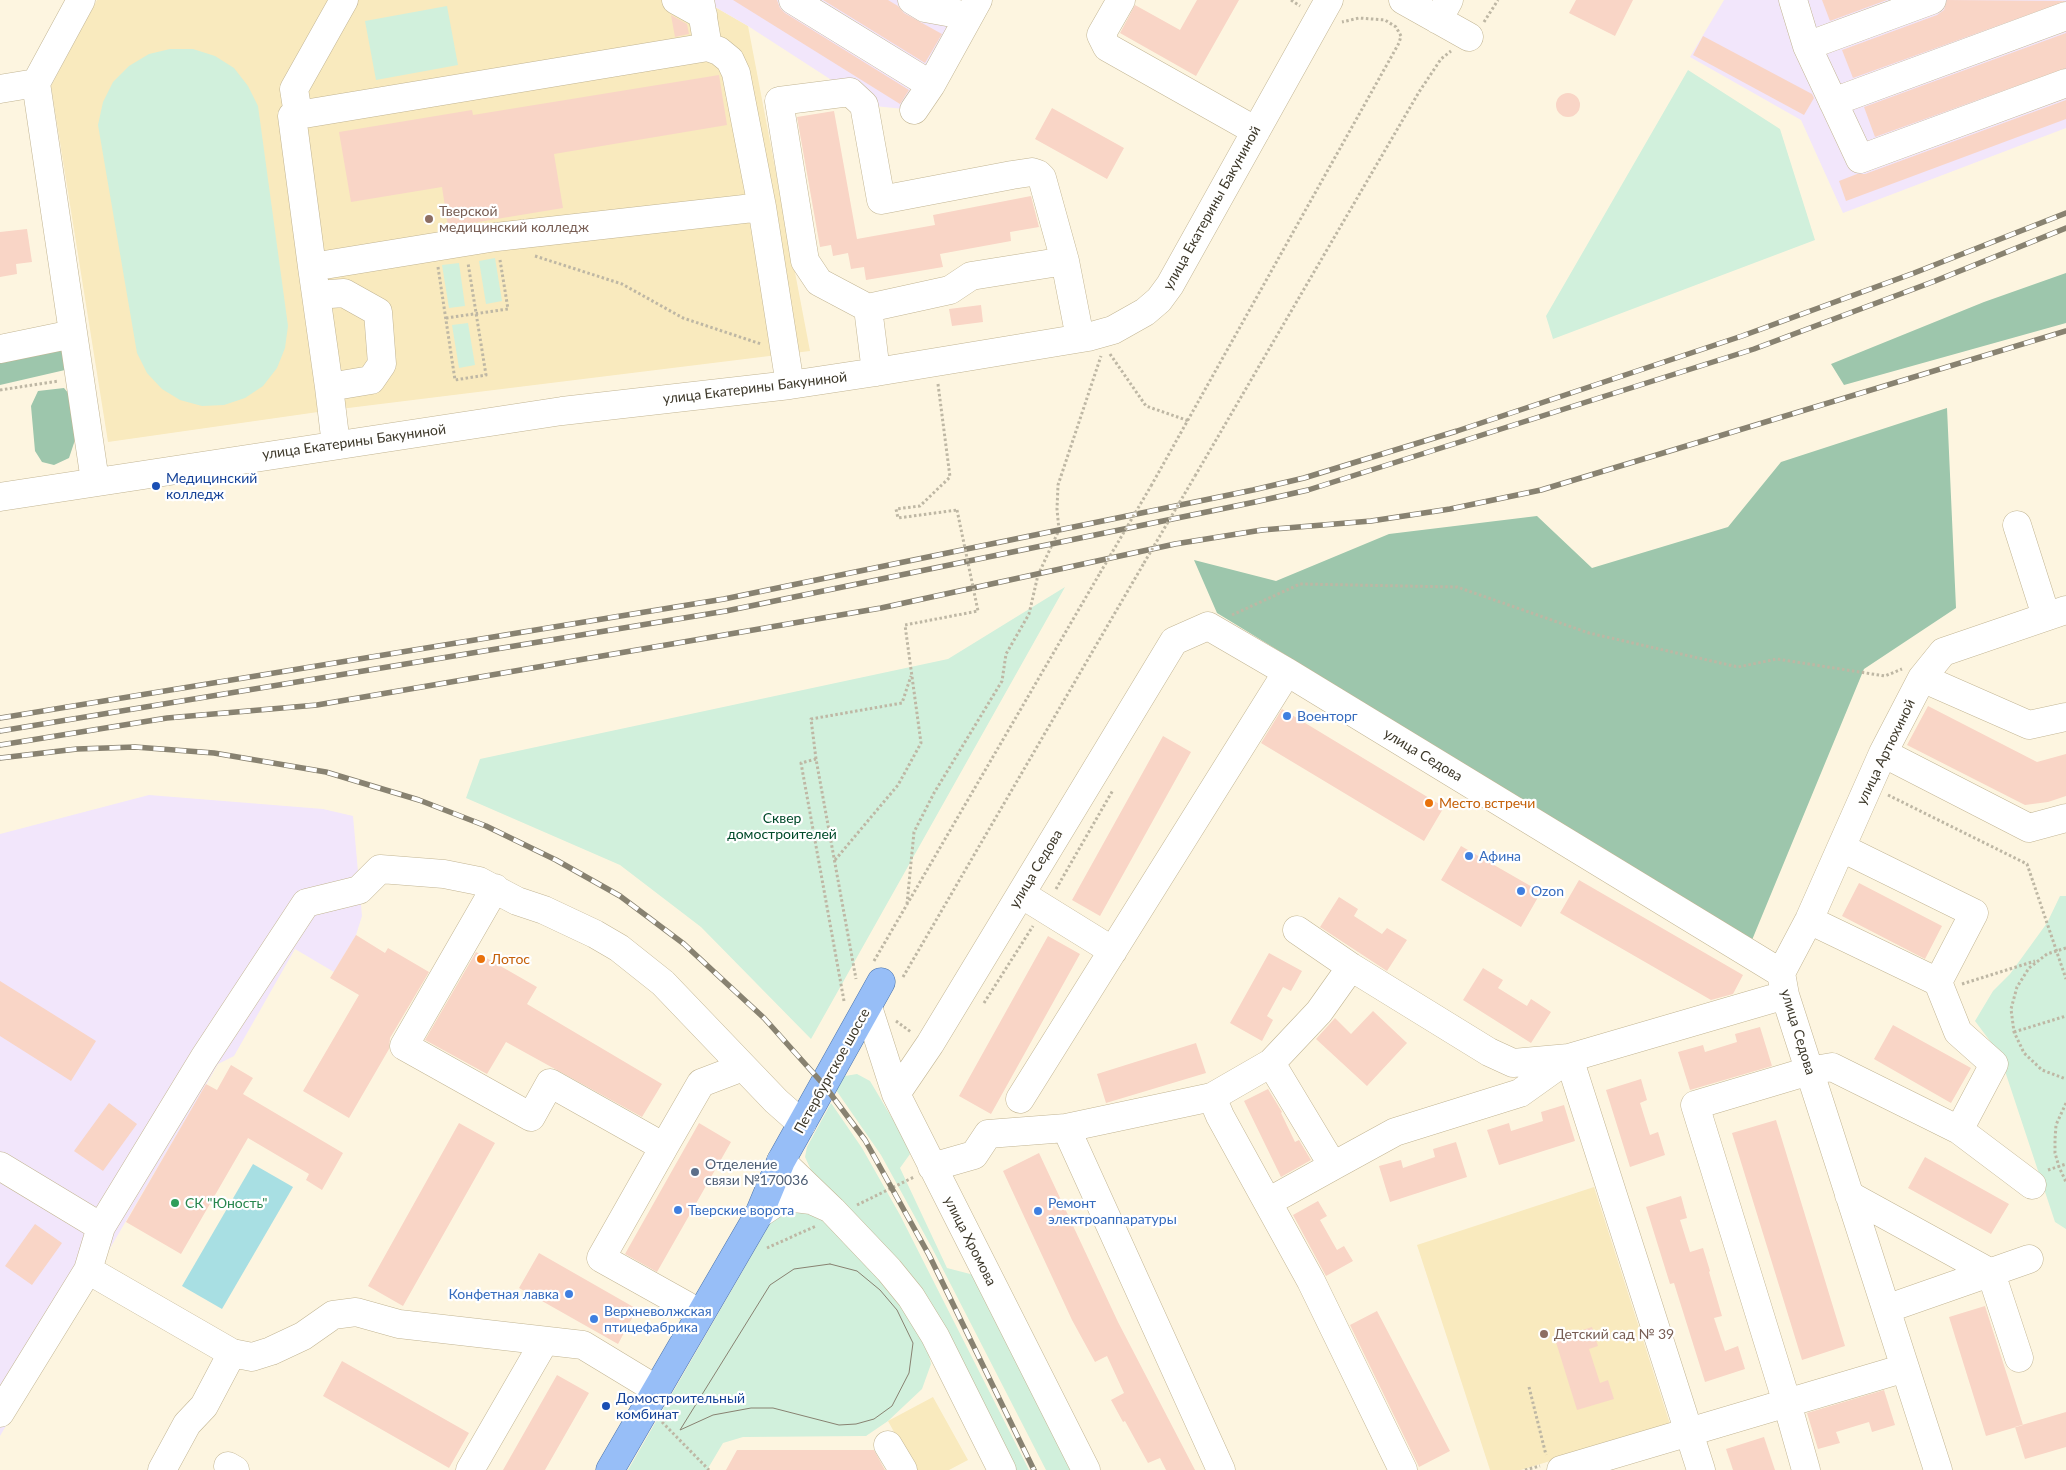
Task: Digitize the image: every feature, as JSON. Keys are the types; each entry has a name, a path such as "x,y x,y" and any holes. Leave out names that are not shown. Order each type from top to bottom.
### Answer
{"main road":[{"name":"Петербургское шоссе","path":"593,1470 650,1385 759,1214 781,1161 802,1124 870,987"},
{"name":"Петербургское шоссе","path":"610,1470 687,1306 744,1207 781,1161"}],"street":[{"path":"81,0 36,83 95,481"},
{"path":"298,114 294,89 344,0"},
{"path":"676,0 702,8 708,47"},
{"path":"793,0 931,85"},
{"path":"912,0 925,8 974,8 931,85 914,110"},
{"path":"1121,0 1101,35 1107,47 1256,131"},
{"path":"1403,0 1444,10 1469,37"},
{"path":"1792,0 1808,46 1860,159 2066,83"},
{"path":"1808,46 1932,0"},
{"name":"улица Екатерины Бакуниной","path":"0,497 562,411 790,385 934,363 1091,346 1105,334 1122,327 1145,312 1159,300 1170,285 1256,131 1332,12"},
{"path":"1834,102 2066,16"},
{"path":"336,445 292,116 708,47 730,60 736,73 762,207 790,385"},
{"path":"0,89 36,83"},
{"path":"1065,262 971,276 950,290 868,308 819,282 805,261 779,101 850,92 864,105 881,200 1012,175 1032,172 1038,174 1042,178 1091,346"},
{"path":"312,267 496,237 762,207"},
{"path":"316,295 344,293 378,312 382,364 371,380 329,387"},
{"path":"868,308 876,372"},
{"path":"0,349 73,334"},
{"path":"2017,525 2056,613"},
{"name":"улица Артюхиной","path":"1783,984 1809,920 1884,753 1916,672 1943,652 2056,613"},
{"name":"улица Седова","path":"896,1094 930,1044 1174,641 1208,626 1287,672 1783,984 1809,1071 1938,1470"},
{"path":"1020,1099 1287,672"},
{"path":"1916,672 2029,725 2066,717"},
{"path":"1884,753 2029,828 2066,818"},
{"path":"1842,848 1974,913 1940,986"},
{"path":"0,1413 88,1270 101,1227 204,1058 306,903 359,890 380,869 444,874 480,881 517,901 570,921 619,948 663,983 743,1068 802,1124"},
{"path":"495,888 404,1046 531,1117 550,1083 664,1147"},
{"path":"1021,894 1113,951"},
{"path":"1809,920 1940,986 1958,1032 1994,1064 1959,1130"},
{"path":"1297,930 1351,967 1489,1052 1513,1063 1569,1058 1783,984"},
{"path":"932,1167 974,1155 988,1134 1066,1128 1212,1097 1271,1063 1320,1012 1351,967"},
{"name":"улица Хромова","path":"870,987 896,1094 1086,1470"},
{"path":"1268,1202 1395,1132 1520,1094 1569,1058"},
{"path":"1569,1058 1701,1470"},
{"path":"1271,1063 1333,1166"},
{"path":"1806,1470 1694,1105 1809,1071 1832,1067 1959,1130 2032,1185"},
{"path":"687,1306 601,1258 701,1083 743,1068"},
{"path":"1212,1097 1220,1116 1311,1281 1402,1470"},
{"path":"1066,1128 1221,1470"},
{"path":"781,1161 832,1210 888,1270 924,1316 1001,1470"},
{"path":"0,1166 101,1227"},
{"path":"1849,1195 1990,1273 2018,1358"},
{"path":"759,1214 777,1202 796,1198 815,1201 832,1210"},
{"path":"1886,1309 2029,1259"},
{"path":"88,1270 232,1353 252,1356 271,1351 303,1336 333,1315 356,1312 399,1324 583,1345 650,1385"},
{"path":"470,1470 544,1342"},
{"path":"162,1470 187,1424 204,1406 232,1353"},
{"path":"1555,1466 1689,1432 1905,1368"},
{"path":"888,1445 903,1470"}],"path":[{"path":"870,987 1144,563 1419,92 1441,59 1482,25 1498,0"},
{"path":"870,987 907,904 1151,486 1399,43 1401,36 1396,27 1384,20 1359,18 1332,12"},
{"path":"446,318 508,309 496,237"},
{"path":"435,247 455,380 486,375 465,242"},
{"path":"528,254 622,284 683,318 786,351"},
{"path":"907,904 914,832 934,793 1002,681 1006,654 1029,614 1038,575 1059,530 1057,509 1058,485 1091,346"},
{"path":"834,861 898,785 921,743 906,625 978,611 957,510 898,518 896,510 920,506 950,477 934,363"},
{"path":"1124,376 1146,406 1188,420"},
{"path":"0,390 80,377"},
{"path":"1208,626 1300,584 1457,587 1589,633 1738,667 1777,659 1885,676 1916,672"},
{"path":"870,987 834,861 811,719 902,703 911,676"},
{"path":"816,759 801,763 870,987"},
{"path":"1869,786 2027,864 2066,979"},
{"path":"2066,948 2056,950 2038,960 2029,968 2017,987 2011,1009 2014,1032 2021,1048 2032,1062 2052,1075 2066,1079"},
{"path":"1940,986 2038,960"},
{"path":"2014,1032 2066,1016"},
{"path":"2066,1103 2056,1125 2054,1139 2055,1153 2066,1182"},
{"path":"1528,1387 1555,1466"}],"shaded area":[{"name":"Тверской медицинский колледж","path":"97,0 703,0 748,26 810,351 332,410 108,442 51,86"},
{"path":"703,0 941,0 969,16 914,110 864,105 850,92 748,26"},
{"path":"1724,0 2066,0 2066,128 1843,213 1801,120 1690,57"},
{"path":"149,795 323,809 353,816 362,916 356,935 334,972 295,949 234,1056 218,1064 0,1436 0,834"},
{"name":"Детский сад № 39","path":"1594,1187 1670,1424 1521,1470 1490,1470 1417,1245"},
{"path":"933,1397 968,1460 949,1470 915,1470 888,1421"}],"green space":[{"path":"447,6 458,65 376,80 365,21"},
{"path":"170,49 193,49 215,56 234,68 248,86 258,106 288,326 285,348 277,368 263,386 245,398 224,405 202,406 180,400 162,389 147,373 137,353 98,125 103,102 113,82 129,66 149,54"},
{"path":"1688,70 1780,129 1815,240 1553,339 1546,316"},
{"path":"495,258 502,301 486,304 479,261"},
{"path":"459,263 465,306 449,308 442,265"},
{"path":"2066,273 2066,323 1844,385 1831,364 1984,302"},
{"path":"468,323 475,365 459,368 452,325"},
{"path":"61,343 65,370 0,385 0,355"},
{"path":"64,388 69,394 76,437 69,458 54,465 42,462 35,451 31,406 38,391"},
{"path":"1947,408 1956,608 1864,669 1752,940 1217,613 1194,560 1276,581 1389,534 1537,516 1592,568 1728,527 1781,462"},
{"name":"Сквер домостроителей","path":"1065,587 811,1039 701,927 620,865 466,798 480,759 948,659"},
{"path":"2060,896 2066,896 2066,1229 2055,1222 1999,1053 1975,1021 1993,991 2010,974 2047,923"},
{"path":"857,1074 870,1081 908,1145 910,1154 900,1168 947,1268 974,1275 1072,1470 1046,1470 932,1248 881,1155 836,1090 845,1076"},
{"path":"831,1103 862,1148 900,1215 1029,1470 1016,1470 975,1387 908,1278 811,1170 805,1157 807,1147"},
{"path":"791,1211 811,1211 826,1220 885,1283 925,1339 931,1364 922,1389 888,1421 866,1436 743,1437 723,1443 707,1470 628,1470 775,1215"}],"water":[{"path":"253,1164 293,1187 222,1309 182,1286"}],"building":[{"path":"733,0 777,0 780,8 785,13 909,90 900,104"},
{"path":"823,0 888,0 898,6 904,13 942,34 925,63"},
{"path":"1197,0 1239,0 1196,76 1120,33 1135,5 1180,30"},
{"path":"1576,0 1633,0 1615,36 1569,13"},
{"path":"1822,0 1887,0 1830,21"},
{"path":"1947,0 2066,1 1853,78 1842,50 1937,15 1944,10"},
{"path":"671,15 687,24 689,34 675,37"},
{"path":"2066,33 2066,68 1875,137 1864,107"},
{"path":"1703,36 1812,94 1814,98 1804,115 1693,55"},
{"path":"719,75 727,125 554,154 563,208 448,227 442,187 351,202 339,132 472,110 473,115"},
{"path":"1568,93 1577,96 1580,105 1577,114 1568,117 1559,114 1556,105 1559,96"},
{"path":"2066,100 2066,119 1846,201 1839,181 1857,174 1865,174"},
{"path":"1052,108 1124,148 1107,179 1035,139"},
{"path":"834,111 857,239 935,225 933,215 1031,196 1039,227 1010,232 1011,241 940,254 943,267 866,280 864,267 851,269 848,253 833,256 831,245 820,247 797,117"},
{"path":"27,229 32,262 16,264 17,274 0,277 0,232"},
{"path":"981,305 983,322 952,326 949,309"},
{"path":"1928,706 2037,762 2066,754 2066,796 2048,802 2025,805 1907,745"},
{"path":"1282,709 1444,807 1424,841 1261,743"},
{"path":"1163,736 1191,752 1100,916 1072,900"},
{"path":"1461,846 1541,892 1521,927 1441,880"},
{"path":"1579,880 1743,975 1733,994 1711,1000 1560,913"},
{"path":"1859,883 1942,926 1925,959 1842,916"},
{"path":"1339,897 1358,909 1354,916 1382,934 1387,928 1407,940 1387,971 1320,927"},
{"path":"356,935 385,953 388,948 429,972 390,1038 389,1049 349,1118 303,1091 359,995 330,978"},
{"path":"1048,936 1080,954 991,1114 959,1096"},
{"path":"476,952 537,987 527,1004 662,1084 642,1117 506,1042 487,1074 425,1040"},
{"path":"1269,953 1302,971 1291,991 1283,987 1267,1016 1273,1020 1262,1041 1230,1023"},
{"path":"1483,968 1503,980 1498,988 1527,1006 1531,999 1551,1012 1531,1043 1463,1000"},
{"path":"0,981 96,1041 71,1081 0,1036"},
{"path":"1373,1011 1407,1043 1367,1086 1316,1039 1335,1018 1351,1034"},
{"path":"1893,1025 1971,1068 1951,1103 1874,1059"},
{"path":"1760,1027 1772,1066 1690,1090 1678,1052 1703,1045 1705,1052 1737,1042 1735,1034"},
{"path":"1196,1043 1206,1073 1106,1103 1097,1074"},
{"path":"231,1065 253,1078 243,1094 343,1153 322,1190 306,1180 309,1174 248,1138 181,1254 126,1222 206,1084 217,1090"},
{"path":"1641,1079 1647,1100 1640,1103 1650,1135 1658,1132 1665,1155 1630,1167 1606,1090"},
{"path":"1268,1089 1282,1112 1295,1142 1299,1140 1311,1160 1281,1177 1244,1101"},
{"path":"109,1103 137,1124 103,1171 74,1151"},
{"path":"1564,1105 1575,1141 1499,1165 1487,1130 1509,1123 1511,1131 1543,1121 1541,1112"},
{"path":"1776,1120 1845,1346 1802,1360 1732,1133"},
{"path":"459,1123 495,1143 403,1306 368,1286"},
{"path":"699,1123 731,1142 657,1272 625,1254"},
{"path":"1456,1142 1467,1177 1390,1202 1379,1166 1401,1160 1403,1168 1435,1157 1433,1149"},
{"path":"1039,1153 1118,1322 1195,1470 1166,1470 1160,1458 1148,1463 1111,1400 1124,1393 1107,1356 1095,1362 1072,1320 1003,1171"},
{"path":"1925,1157 2009,1204 1991,1234 1908,1188"},
{"path":"1681,1196 1687,1218 1680,1220 1690,1252 1703,1248 1722,1316 1714,1318 1725,1351 1738,1346 1745,1369 1705,1382 1674,1283 1670,1284 1646,1207"},
{"path":"1318,1201 1327,1216 1320,1220 1337,1250 1344,1246 1353,1261 1326,1276 1293,1215"},
{"path":"35,1224 62,1243 32,1285 5,1266"},
{"path":"539,1253 637,1309 618,1344 519,1288"},
{"path":"1985,1306 2023,1425 1986,1436 1949,1317"},
{"path":"1377,1311 1450,1451 1419,1467 1350,1325"},
{"path":"1592,1327 1598,1346 1589,1349 1600,1383 1608,1380 1614,1399 1577,1410 1555,1339"},
{"path":"342,1361 469,1433 449,1468 323,1396"},
{"path":"557,1375 589,1393 545,1470 503,1470"},
{"path":"1884,1390 1895,1425 1872,1432 1869,1422 1836,1432 1840,1443 1818,1449 1807,1413"},
{"path":"2066,1412 2066,1447 2025,1459 2015,1427"},
{"path":"1764,1437 1775,1470 1733,1470 1726,1449"},
{"path":"737,1450 874,1450 885,1470 726,1470"}],"tram line":[{"path":"830,1264 857,1271 880,1290 897,1310 913,1343 909,1373 892,1406 874,1419 856,1424 839,1425 773,1408 751,1408 713,1415 680,1430 770,1285 794,1269 830,1264"}],"railway":[{"path":"0,718 724,599 1304,478 1457,431 1742,336 1914,273 2066,213"},
{"path":"0,731 726,611 1308,490 1754,349 1935,281 2066,228"},
{"path":"0,745 167,718 317,705 881,608 1175,544 1262,530 1371,521 1450,509 1541,490 2066,331"},
{"path":"0,758 77,749 135,747 214,753 326,772 419,800 486,826 556,860 620,896 684,944 764,1018 824,1085 865,1140 929,1255 1034,1470"}],"place":[{"name":"Тверской медицинский колледж","path":"429,219"},
{"name":"Медицинский колледж","path":"156,486"},
{"name":"Военторг","path":"1287,716"},
{"name":"Место встречи","path":"1429,803"},
{"name":"Афина","path":"1469,856"},
{"name":"Ozon","path":"1521,891"},
{"name":"Лотос","path":"481,959"},
{"name":"Отделение связи №170036","path":"695,1172"},
{"name":"СК \"Юность\"","path":"175,1203"},
{"name":"Тверские ворота","path":"678,1210"},
{"name":"Ремонт электроаппаратуры","path":"1038,1211"},
{"name":"Конфетная лавка","path":"569,1294"},
{"name":"Верхневолжская птицефабрика","path":"594,1319"},
{"name":"Детский сад № 39","path":"1544,1334"},
{"name":"Домостроительный комбинат","path":"606,1406"}]}
